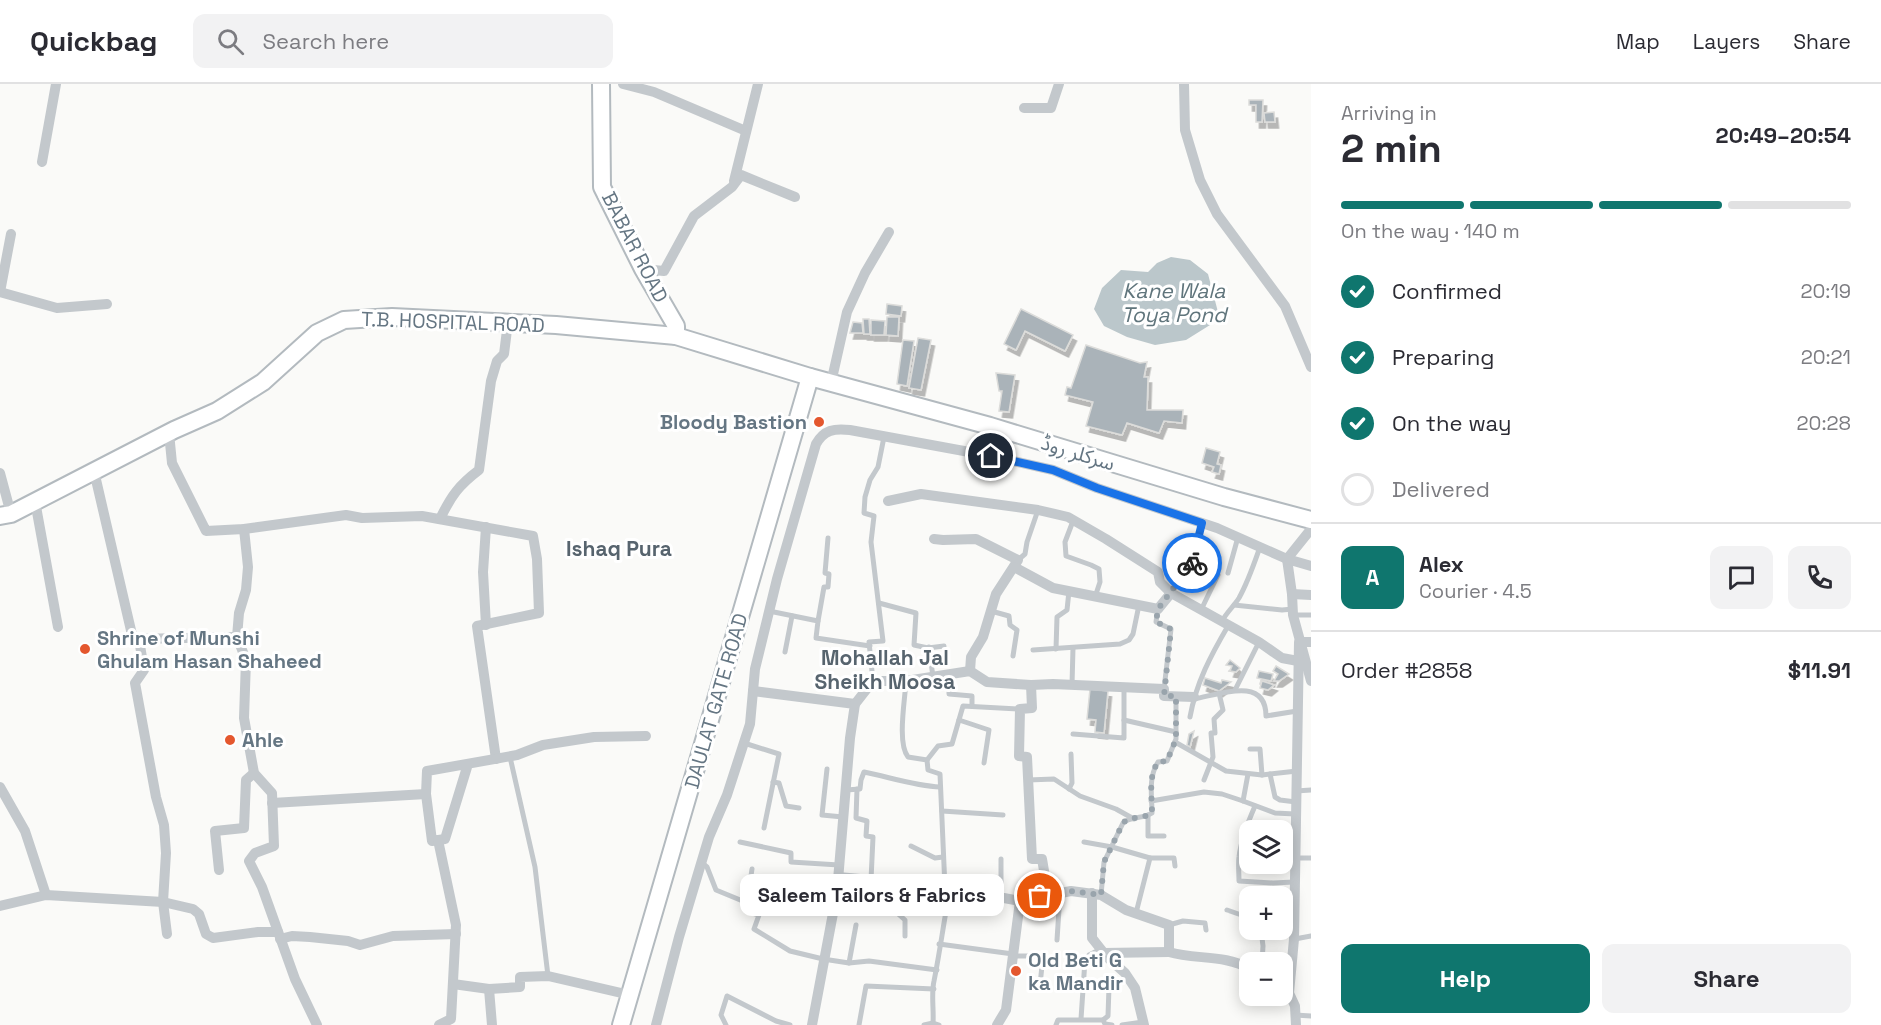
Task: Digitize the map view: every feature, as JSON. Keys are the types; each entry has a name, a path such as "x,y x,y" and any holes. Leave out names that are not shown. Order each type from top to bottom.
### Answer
{"main road":[{"name":"BABAR ROAD","path":"601,84 603,187 643,269 676,327 676,336"},
{"name":"T.B. HOSPITAL ROAD","path":"5,515 217,411 263,382 317,333 345,320 392,317 508,322 676,336 810,377"},
{"name":"سرکلر روڈ","path":"810,377 990,426 1224,497 1311,520"},
{"name":"DAULAT GATE ROAD","path":"621,1025 810,377"}],"street":[{"path":"42,162 56,84"},
{"path":"623,84 654,92 746,131"},
{"path":"732,187 758,84"},
{"path":"1024,108 1051,108 1059,84"},
{"path":"1184,84 1185,130 1200,180 1217,214 1285,306 1311,367"},
{"path":"643,269 664,271 694,216 732,187 741,175 795,197"},
{"path":"831,383 847,312 865,273 889,232"},
{"path":"11,234 0,292 57,308 107,304"},
{"path":"440,519 450,498 463,482 479,470 491,381 497,361 504,354 508,322"},
{"path":"656,1025 701,862 727,795 750,724 755,669 816,444 820,437 829,430 838,429 884,436 1053,470 1097,488 1202,523 1287,559 1311,566"},
{"path":"169,433 172,463 206,531 244,529 346,515 362,518 422,516 533,536 537,550 539,613 477,626 496,759"},
{"path":"94,471 133,639 237,637"},
{"path":"0,473 5,515"},
{"path":"888,501 921,494 1038,510 1073,520 1158,572 1160,582 1170,593 1259,642 1282,658 1305,661"},
{"path":"35,501 57,627"},
{"path":"486,527 483,572 486,625"},
{"path":"244,529 248,567 237,637 246,660 244,718 254,773 272,793 274,846 255,853 249,861 262,887 295,979 317,1025"},
{"path":"1311,529 1287,559 1293,612 1311,681"},
{"path":"934,539 976,539 1053,588 1158,609 1170,593"},
{"path":"970,671 971,657 983,637 996,594 1016,564"},
{"path":"1292,594 1311,595"},
{"path":"139,639 144,670 135,683 156,797 164,825 166,853 163,902 167,934"},
{"path":"1299,642 1311,642"},
{"path":"1292,952 1294,939 1297,711 1305,661"},
{"path":"812,1025 837,892 843,817 851,789 850,738 855,704 873,681 906,681 970,671 987,682 1164,689 1164,696 1194,698"},
{"path":"1031,685 1032,708 1020,709 1019,756 1027,757 1032,859 1042,859 1044,895"},
{"path":"753,691 855,704"},
{"path":"468,764 445,839 432,841 426,794 427,771 496,759 517,756 543,745 594,737 646,735"},
{"path":"219,870 215,831 244,828 246,780 254,773"},
{"path":"0,787 25,831 46,895"},
{"path":"272,803 426,794"},
{"path":"438,840 456,925 451,1019 439,1025"},
{"path":"838,877 870,880 879,887 926,886 1020,901 1060,892 1096,894 1126,910 1169,925 1169,952"},
{"path":"1096,894 1092,938 1125,973 1135,988 1144,1023"},
{"path":"0,906 46,895 163,902 193,909 200,914 206,934 213,938 258,932 360,945 393,936 456,934"},
{"path":"997,1025 1006,1010 1020,901"},
{"path":"1103,951 1169,952 1230,961 1239,965"},
{"path":"453,984 489,989 520,987 520,977 548,976 630,996"},
{"path":"489,989 492,1025"},
{"path":"1293,1002 1296,1020"}],"lane":[{"path":"873,681 869,642 884,641 871,542 873,516 864,513 865,497 870,480 878,467 884,436"},
{"path":"1016,564 1025,554 1038,510"},
{"path":"1073,520 1065,542 1066,556 1099,569 1100,582 1095,597"},
{"path":"1170,593 1194,560 1202,523"},
{"path":"1228,573 1238,537"},
{"path":"828,538 825,573 829,574 828,587 824,587 816,638 870,646"},
{"path":"1190,717 1194,698 1225,623 1227,611 1234,606 1244,588 1260,547"},
{"path":"1201,610 1218,575"},
{"path":"1056,649 1057,617 1067,610 1069,591"},
{"path":"879,603 916,613 914,645 944,646"},
{"path":"1032,650 1120,644 1129,640 1133,634 1139,605"},
{"path":"1234,606 1311,615"},
{"path":"1158,609 1156,622 1171,629 1164,689"},
{"path":"769,611 818,621"},
{"path":"991,611 1010,616 1010,625 1017,630 1013,656"},
{"path":"785,652 792,616"},
{"path":"1235,690 1259,642"},
{"path":"929,647 939,685 949,685 949,694 972,696 972,706"},
{"path":"1072,685 1073,648"},
{"path":"906,681 904,752 908,757 927,760"},
{"path":"1073,734 1124,738 1124,687"},
{"path":"1194,698 1235,690 1248,690 1259,695 1266,704 1266,716 1297,711"},
{"path":"1204,780 1213,757 1211,733 1215,733 1214,719 1223,710 1219,693"},
{"path":"1096,894 1104,862 1115,835 1123,823 1126,820 1152,813 1150,788 1155,766 1158,762 1167,761 1175,742 1176,696"},
{"path":"924,1025 936,1024 934,989 947,889 943,857 940,774 928,770 927,760 939,746 952,744 963,706 1020,709"},
{"path":"959,720 989,730 984,763"},
{"path":"1124,720 1176,732"},
{"path":"1175,742 1226,771 1262,775 1297,771"},
{"path":"744,743 779,754 764,828"},
{"path":"1250,749 1260,749 1262,775"},
{"path":"1069,789 1072,783 1071,754"},
{"path":"510,757 536,867 548,976"},
{"path":"827,769 822,815 843,817"},
{"path":"870,880 873,837 866,836 867,821 856,818 851,789 860,789 864,772 922,786 940,787"},
{"path":"1243,801 1248,774"},
{"path":"1270,774 1275,797 1280,800 1296,797 1311,790"},
{"path":"1028,780 1054,779 1080,796 1128,814 1134,819"},
{"path":"773,782 779,783 786,806 800,808"},
{"path":"1151,801 1204,792 1243,801 1275,813 1295,814"},
{"path":"1255,806 1247,824 1238,859 1239,881 1294,882"},
{"path":"942,811 1003,814"},
{"path":"1148,815 1148,836 1164,836"},
{"path":"740,842 791,853 791,862 839,865"},
{"path":"1084,842 1150,858 1174,858 1175,867"},
{"path":"911,846 935,858 943,857"},
{"path":"1136,914 1150,858"},
{"path":"1295,858 1311,858"},
{"path":"1001,859 1001,898"},
{"path":"701,862 707,867 716,890 747,902 750,904 749,912 759,915 754,929 790,951 849,963 869,961 937,970"},
{"path":"747,902 752,869"},
{"path":"899,886 896,912 905,920 905,936"},
{"path":"1057,940 1060,892"},
{"path":"1039,918 1044,895"},
{"path":"1227,910 1239,914"},
{"path":"1169,925 1183,921 1205,923 1206,930"},
{"path":"849,963 856,925"},
{"path":"1294,939 1311,936"},
{"path":"939,944 1013,955 1043,956 1040,985"},
{"path":"1081,1019 1085,960 1089,955 1103,951"},
{"path":"859,1025 866,986 934,989"},
{"path":"1056,1025 1058,1020 1103,1020 1108,1016 1109,987"},
{"path":"726,1025 721,1015 727,996 776,1021 790,1025"},
{"path":"1296,1020 1311,1016"},
{"path":"1103,1020 1105,1024 1112,1025"},
{"path":"1122,1025 1144,1023"}],"water":[{"name":"Kane Wala Toya Pond","path":"1171,257 1190,260 1208,274 1218,312 1210,325 1186,340 1155,345 1127,337 1104,326 1094,309 1102,288 1121,270 1148,272 1157,263"}],"building":[{"path":"1249,100 1263,100 1262,122 1256,122 1256,105 1249,105"},
{"path":"1274,112 1275,122 1265,122 1264,113"},
{"path":"887,304 902,306 901,316 886,314"},
{"path":"1021,309 1073,335 1065,351 1025,331 1016,350 1004,344"},
{"path":"887,317 899,317 898,336 886,335"},
{"path":"863,319 869,319 870,334 864,334"},
{"path":"871,320 885,321 884,335 871,335"},
{"path":"853,322 862,323 863,333 850,333"},
{"path":"918,338 931,340 921,390 909,388"},
{"path":"903,340 914,341 907,386 897,384"},
{"path":"1086,345 1140,363 1147,362 1144,377 1148,377 1147,410 1183,410 1182,423 1164,421 1159,433 1127,423 1122,435 1086,426 1093,402 1065,395 1067,387 1071,388"},
{"path":"996,373 1015,375 1009,412 999,411 1002,391 999,391"},
{"path":"1206,448 1220,452 1217,464 1221,465 1219,474 1212,472 1214,467 1202,463"},
{"path":"1230,660 1240,668 1236,672 1230,671 1232,666 1226,665"},
{"path":"1276,666 1289,674 1279,681 1274,681 1278,674 1273,671"},
{"path":"1259,671 1273,674 1271,681 1257,678"},
{"path":"1205,678 1221,683 1222,680 1231,682 1219,691 1203,685"},
{"path":"1262,681 1274,685 1268,690 1260,688"},
{"path":"1090,689 1108,691 1104,733 1095,732 1096,720 1087,719"},
{"path":"1194,731 1190,747 1187,745 1189,734"}],"way so far":[{"path":"1040,896 1071,891 1101,895 1104,862 1115,835 1126,820 1152,813 1150,788 1155,766 1158,762 1167,761 1176,739 1176,696 1164,696 1171,629 1156,622 1158,609 1192,563"}],"place":[{"name":"Bloody Bastion","path":"819,422"},
{"name":"Shrine of Munshi Ghulam Hasan Shaheed","path":"85,649"},
{"name":"Ahle","path":"230,740"},
{"name":"Saleem Tailors & Fabrics","path":"1040,896"},
{"name":"Old Beti G ka Mandir","path":"1016,971"}],"district":[{"name":"Ishaq Pura","path":"619,548"},
{"name":"Mohallah Jal Sheikh Moosa","path":"885,669"}],"route":[{"path":"991,456 1053,470 1097,488 1202,523 1192,563"}]}
